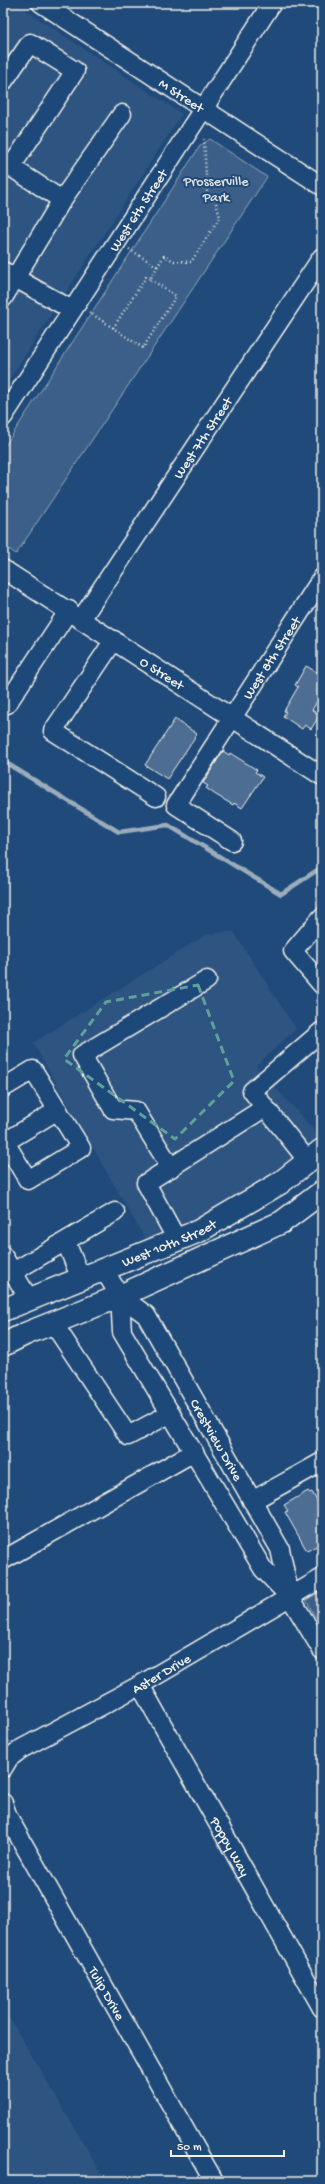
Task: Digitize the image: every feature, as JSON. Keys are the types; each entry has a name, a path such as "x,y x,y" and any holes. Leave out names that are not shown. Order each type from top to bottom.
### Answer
{"main road":[{"name":"West 10th Street","path":"3,1310 199,1231 266,1191 315,1155"},
{"name":"West 10th Street","path":"3,1345 120,1296 282,1222 322,1192"}],"street":[{"name":"West 6th Street","path":"3,417 80,311 204,108 272,3"},
{"name":"M Street","path":"50,5 322,186"},
{"path":"3,82 30,43 75,71 7,165 62,200"},
{"path":"3,298 10,275 122,114"},
{"name":"West 7th Street","path":"3,702 7,704 75,614 322,257"},
{"path":"10,275 80,311"},
{"name":"O Street","path":"3,568 322,776"},
{"name":"West 8th Street","path":"232,841 176,805 322,578"},
{"path":"114,640 53,731 156,797"},
{"path":"322,917 293,951 322,985"},
{"path":"171,1168 136,1111 113,1109 82,1055 207,980"},
{"path":"315,1155 287,1136 252,1091 322,1031"},
{"path":"3,1088 33,1070 58,1110 81,1148 28,1180 4,1140 58,1110"},
{"path":"177,1240 146,1183 264,1108"},
{"path":"13,1272 66,1242 114,1212"},
{"path":"66,1242 81,1279"},
{"path":"3,1256 29,1299"},
{"name":"Crestview Drive","path":"104,1270 120,1296 146,1315 280,1549 290,1596"},
{"name":"Crestview Drive","path":"120,1296 122,1332 263,1570 290,1596 322,1650"},
{"path":"53,1323 128,1436 171,1413"},
{"path":"3,1560 194,1452"},
{"path":"252,1501 322,1462"},
{"name":"Aster Drive","path":"3,1768 9,1758 21,1749 140,1685 322,1578"},
{"name":"Poppy Way","path":"140,1685 322,2008"},
{"name":"Tulip Drive","path":"3,1803 8,1816 214,2181"}],"path":[{"path":"150,279 164,256 174,262 191,262 220,217 216,203 207,193 204,138"},
{"path":"128,248 158,267"},
{"path":"80,311 113,328 143,348 176,296 146,277 113,328"}],"highlighted area":[{"path":"198,985 234,1081 175,1139 64,1059 106,1002"}],"shaded area":[{"path":"3,3 15,3 182,114 3,389"},
{"path":"233,931 296,1029 256,1066 322,1139 322,1144 239,1201 148,1244 33,1043 207,934"},
{"path":"3,2007 106,2181 3,2181"}],"green space":[{"name":"Prosserville Park","path":"210,139 267,177 16,554 3,545 3,449 200,146"},
{"path":"322,1591 322,1628 306,1600"}],"building":[{"path":"306,666 322,675 322,693 312,710 320,715 311,729 305,725 302,729 283,716 286,712 284,711 298,687 295,685"},
{"path":"175,719 197,734 167,779 145,765"},
{"path":"223,751 229,755 230,753 257,770 255,772 263,777 242,808 234,803 233,805 216,795 206,788 208,786 203,783"},
{"path":"308,1491 310,1493 312,1492 322,1510 322,1543 307,1551 285,1512 288,1511 284,1505"}],"waterway":[{"path":"3,761 119,832 168,825 281,894 322,867"}]}
